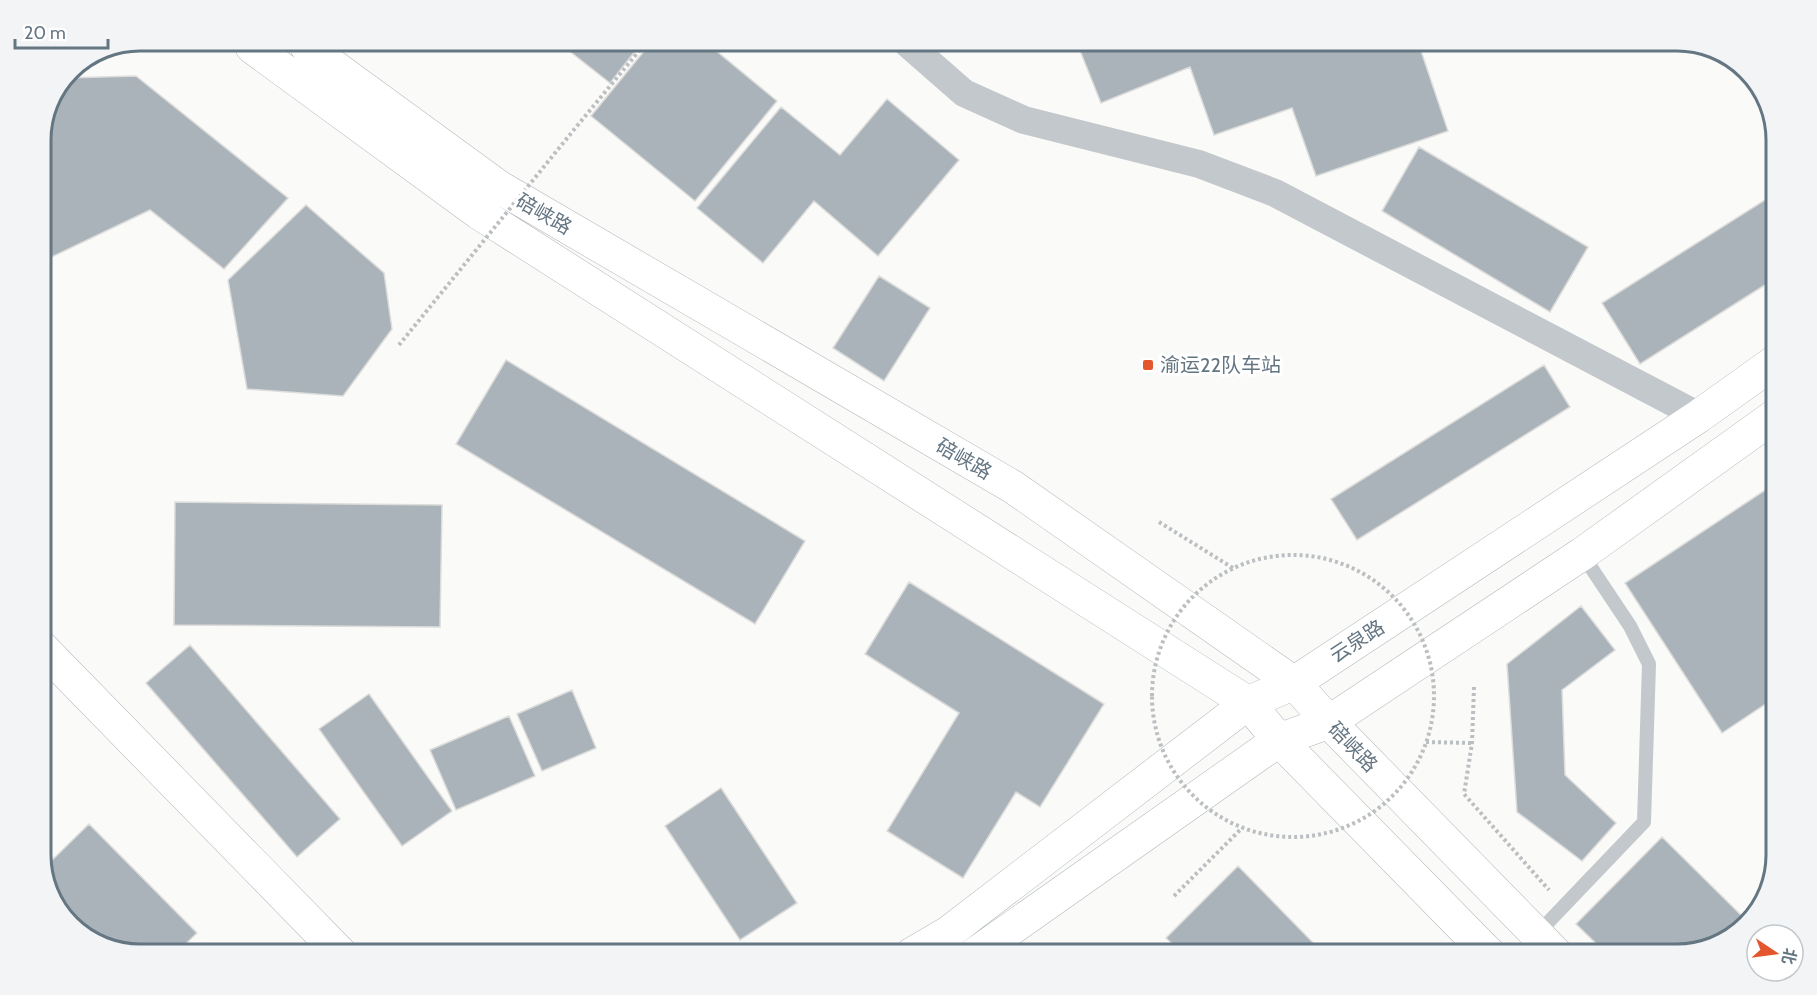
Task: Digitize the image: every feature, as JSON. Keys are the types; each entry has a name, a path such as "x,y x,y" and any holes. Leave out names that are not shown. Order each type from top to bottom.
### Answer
{"main road":[{"name":"碚峡路","path":"257,51 479,213 1248,703 1279,740 1479,944"},
{"name":"碚峡路","path":"312,51 499,187 1013,487 1294,683 1329,722 1547,944"},
{"name":"云泉路","path":"929,944 948,933 1248,703 1294,683 1700,416 1766,368"},
{"path":"989,944 1279,740 1329,722 1582,554 1766,422"},
{"path":"51,657 331,944"}],"street":[{"path":"916,51 964,93 1024,120 1199,164 1275,194 1700,416"}],"lane":[{"path":"1547,944 1563,907 1644,822 1649,664 1630,626 1582,554"}],"path":[{"path":"399,345 639,51"},
{"path":"1159,522 1233,568"},
{"path":"1311,554 1353,567 1393,594 1421,634 1435,681 1432,729 1413,774 1380,810 1337,832 1288,839 1241,830 1200,804 1169,766 1154,724 1152,680 1164,636 1189,599 1224,571 1233,568 1266,556 1311,554"},
{"path":"1474,687 1472,743 1464,794 1563,907"},
{"path":"1426,742 1472,743"},
{"path":"1174,896 1241,830"}],"building":[{"path":"569,51 635,51 610,83"},
{"path":"644,51 716,51 777,101 695,201 591,116"},
{"path":"1080,51 1421,51 1448,131 1316,176 1292,108 1214,135 1190,67 1101,103"},
{"path":"136,76 288,198 224,269 150,210 51,257 51,134 60,101 77,78"},
{"path":"887,99 959,160 878,256 814,201 763,263 697,208 781,107 840,155"},
{"path":"1419,147 1588,247 1550,312 1382,211"},
{"path":"1766,199 1766,284 1640,364 1602,303"},
{"path":"306,205 384,273 392,329 343,396 247,389 228,280"},
{"path":"879,276 930,308 884,381 833,348"},
{"path":"506,360 805,541 755,624 456,444"},
{"path":"1544,365 1570,407 1357,540 1331,499"},
{"path":"1766,490 1766,704 1722,733 1625,583"},
{"path":"175,502 442,505 440,627 174,625"},
{"path":"909,582 1104,704 1040,807 1016,792 963,878 887,831 959,713 865,654"},
{"path":"1581,606 1615,650 1562,690 1565,775 1616,823 1582,861 1517,812 1507,664"},
{"path":"190,645 340,819 297,857 146,683"},
{"path":"572,690 596,748 542,771 517,714"},
{"path":"369,694 452,811 402,846 319,729"},
{"path":"509,716 535,776 456,810 430,750"},
{"path":"721,788 797,903 740,940 665,826"},
{"path":"89,824 197,933 185,944 140,944 123,942 101,935 81,922 66,904 56,883 51,861"},
{"path":"1662,837 1742,916 1726,929 1700,941 1677,944 1597,944 1576,924"},
{"path":"1238,866 1314,944 1172,944 1166,938"}],"place":[{"name":"渝运22队车站","path":"1148,365"}]}
